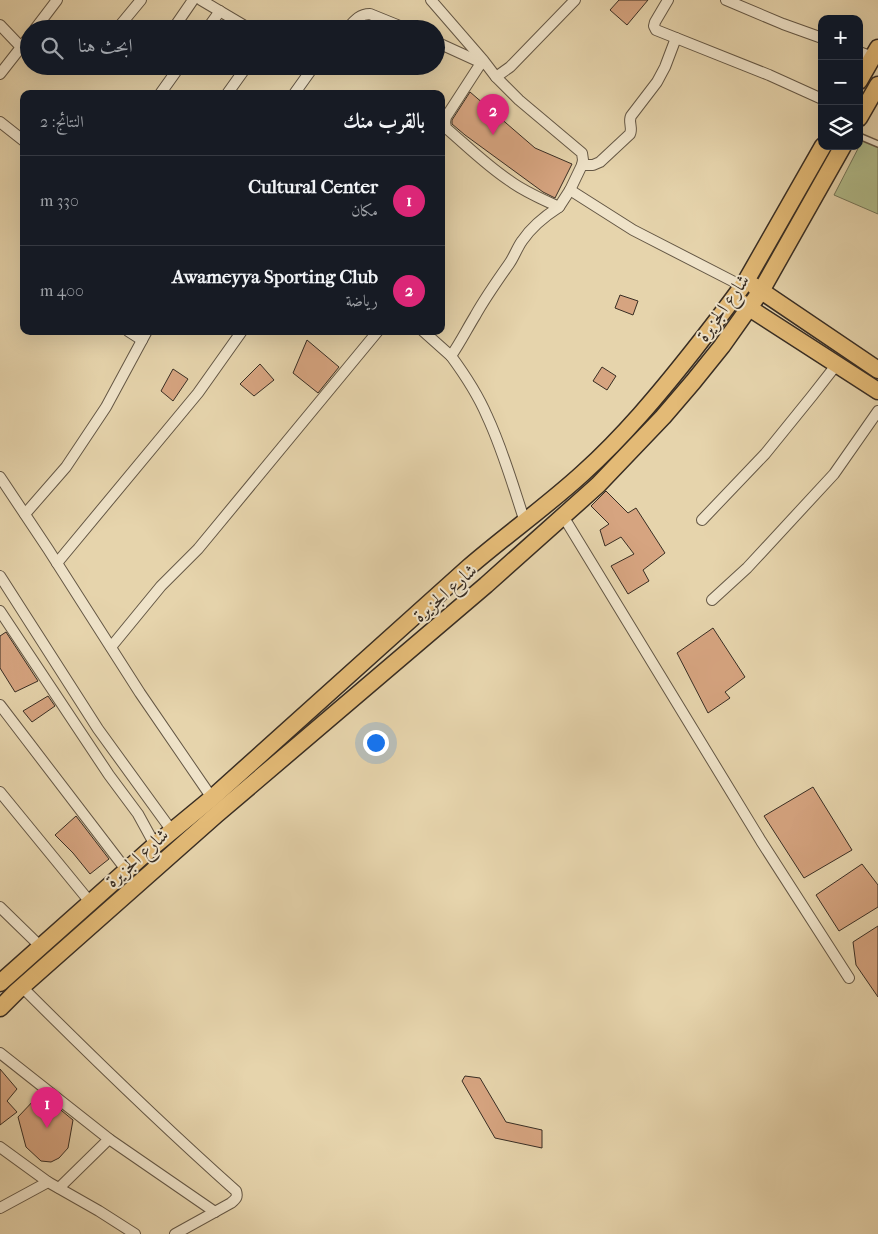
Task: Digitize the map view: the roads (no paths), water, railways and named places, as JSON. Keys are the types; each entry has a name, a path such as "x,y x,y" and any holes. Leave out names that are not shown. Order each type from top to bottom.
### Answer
{"main road":[{"path":"863,70 870,52"},
{"path":"863,111 878,85"},
{"name":"شارع الجزيرة","path":"0,1008 469,567 496,543 555,498 632,424 664,387 741,288 821,150"},
{"name":"شارع الجزيرة","path":"1,980 155,845 172,831 217,802 486,585 598,485 663,417 750,308 841,150"},
{"path":"741,288 761,291 878,370"},
{"path":"741,288 750,308 878,391"},
{"path":"469,567 486,585"}],"street":[{"path":"42,20 57,0"},
{"path":"124,20 141,0"},
{"path":"179,20 193,0"},
{"path":"201,0 235,20"},
{"path":"431,0 496,76 519,100 582,153 583,160 570,190 559,207 532,228 522,241 452,356"},
{"path":"496,76 510,67 576,0"},
{"path":"668,0 655,22 656,30 769,75 818,97"},
{"path":"726,0 818,37"},
{"path":"214,20 220,11"},
{"path":"355,20 361,15 370,14 385,20"},
{"path":"0,25 20,46"},
{"path":"582,165 600,162 630,134 632,129 631,116 657,82 676,38"},
{"path":"445,46 482,61"},
{"path":"0,74 20,48"},
{"path":"482,61 446,117 446,128 509,181 536,197 559,207"},
{"path":"163,90 174,75"},
{"path":"230,90 241,75"},
{"path":"297,90 308,75"},
{"path":"0,122 20,138"},
{"path":"570,190 633,230 741,288"},
{"path":"57,563 198,393 239,335"},
{"path":"111,647 161,586 198,549 375,335"},
{"path":"428,335 452,356 487,416 525,522"},
{"path":"25,514 66,467 106,407 144,336"},
{"path":"702,520 765,454 837,364"},
{"path":"712,600 747,568 834,474 878,411"},
{"path":"0,477 140,693 217,802"},
{"path":"563,516 762,841 849,978"},
{"path":"0,576 98,729 172,831"},
{"path":"0,611 109,775 138,814 155,845"},
{"path":"0,705 127,871"},
{"path":"0,792 90,902"},
{"path":"0,907 42,946"},
{"path":"1,980 19,990 71,1036 176,1137 236,1191 236,1199 231,1203 175,1234"},
{"path":"0,1053 109,1140 215,1212"},
{"path":"58,1188 109,1140"},
{"path":"0,1147 48,1182 99,1211 134,1234"},
{"path":"0,1208 48,1182"}],"lane":[{"path":"863,138 878,144"}],"place":[{"name":"Awameyya Sporting Club","path":"493,135"},
{"name":"Cultural Center","path":"47,1128"}]}
